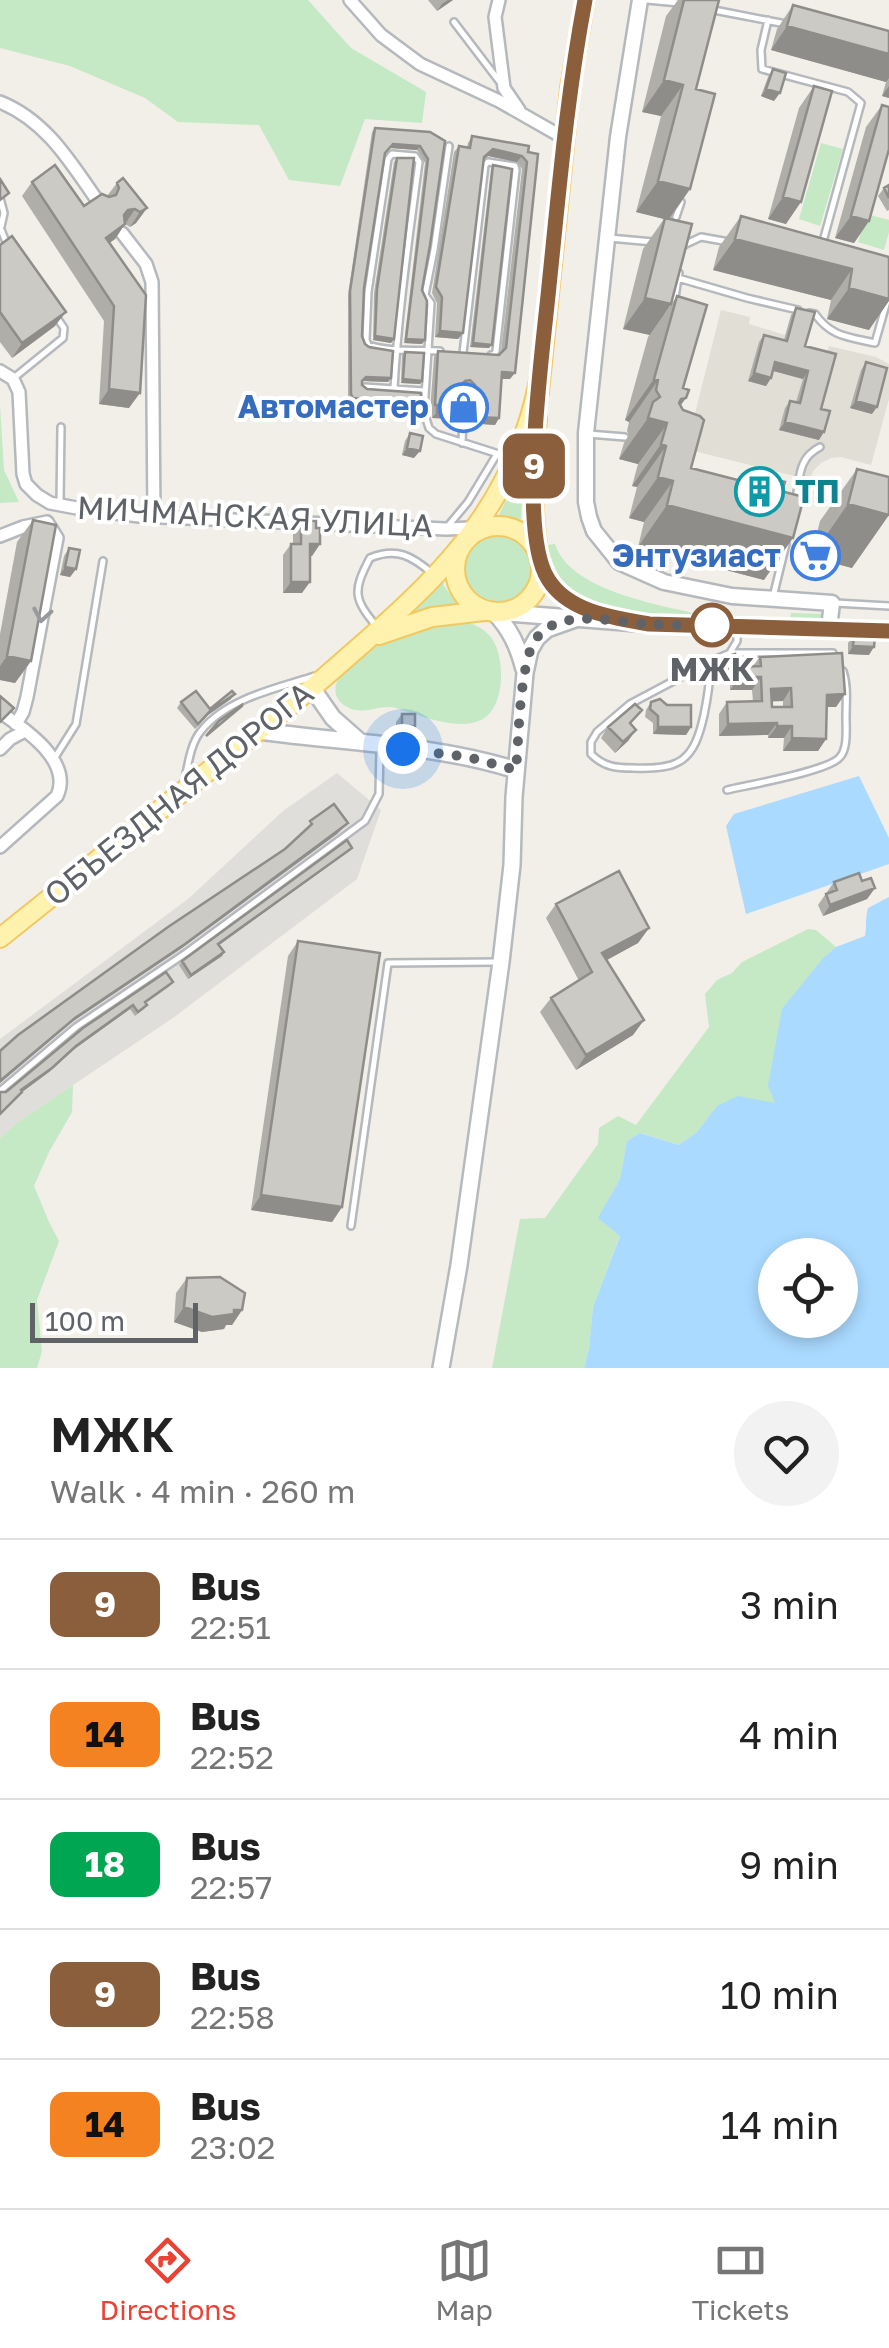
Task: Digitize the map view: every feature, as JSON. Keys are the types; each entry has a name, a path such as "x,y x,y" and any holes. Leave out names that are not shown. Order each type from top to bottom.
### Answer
{"main road":[{"path":"358,649 382,633 408,623 456,613 508,611 525,602 539,581 534,510 539,381 564,138 585,0"},
{"path":"358,649 485,527 516,460 539,381"},
{"path":"485,527 505,527 523,535 554,588 576,604 649,624"},
{"path":"463,544 455,570 459,587 470,602 494,612 649,624 889,631"},
{"path":"494,612 509,628 525,673"},
{"path":"441,1368 512,864 525,673 537,638 547,628 578,618"},
{"name":"ОБЪЕЗДНАЯ ДОРОГА","path":"0,938 358,649"},
{"path":"312,688 333,718 358,740"},
{"path":"260,731 358,740 468,757 516,770"}],"street":[{"path":"350,0 381,35 420,64 564,138"},
{"path":"500,0 497,44 504,88 520,113"},
{"path":"643,0 628,72 606,238 586,433 588,517 594,531 619,562 664,582 694,589 732,596 832,603 829,628"},
{"path":"0,102 16,108 55,140 99,203"},
{"path":"122,233 146,264 152,282 154,516"},
{"path":"0,370 13,379"},
{"name":"МИЧМАНСКАЯ УЛИЦА","path":"13,379 18,392 23,474 37,496 50,503 139,516 446,529 485,527"},
{"path":"0,536 47,522 56,538 20,727 0,749"},
{"path":"0,712 54,758 59,791 0,847"}],"lane":[{"path":"643,0 682,4"},
{"path":"711,9 795,26"},
{"path":"768,20 761,50 762,68 848,92 861,103 821,247"},
{"path":"454,22 504,88"},
{"path":"449,146 425,295 431,303 424,412 429,428 436,434 516,460"},
{"path":"394,389 396,349 399,306 420,162 415,156 395,154 388,159 368,292 366,340 372,347 396,349 427,350 445,352"},
{"path":"488,162 515,166 496,354 463,353 485,166 488,162"},
{"path":"0,198 4,212 0,227 8,247"},
{"path":"676,217 682,199"},
{"path":"672,244 685,246 701,237 729,242"},
{"path":"606,238 655,242"},
{"path":"674,308 682,262"},
{"path":"678,278 815,314 832,332 875,344 889,294"},
{"path":"13,379 62,338 64,328 51,309"},
{"path":"365,386 424,391"},
{"path":"462,444 464,392"},
{"path":"60,505 61,427"},
{"path":"586,433 625,437"},
{"path":"795,506 804,459 820,447"},
{"path":"446,529 468,502 497,454"},
{"path":"773,600 788,536"},
{"path":"379,630 359,604 359,581 370,558 392,552 414,558 436,577"},
{"path":"54,758 76,724 103,561"},
{"path":"832,603 889,606"},
{"path":"730,652 737,641 738,626"},
{"path":"726,790 824,767 840,758 844,749 846,680 829,641 829,628"},
{"path":"711,660 709,694 698,742 685,758 662,768 608,767 591,754 591,742 597,732 630,704 711,660 730,652 833,653"},
{"path":"181,793 194,744 200,731 213,720 234,705 332,670"},
{"path":"0,1091 76,1027 186,953 365,822 379,794 380,745"},
{"path":"351,1226 388,962 500,962"}],"shaded area":[{"path":"721,310 750,317 749,324 785,335 791,315 809,320 802,346 827,352 829,346 889,364 889,399 871,465 831,458 813,471 810,480 686,449"},
{"path":"337,773 381,810 357,879 173,1018 0,1138 0,1039 188,899 283,811"}],"green space":[{"path":"0,0 308,0 351,48 426,92 422,123 365,119 340,186 289,180 259,125 178,122 145,98 70,66 0,48"},
{"path":"821,143 843,149 820,226 799,219"},
{"path":"866,214 889,220 884,250 858,242"},
{"path":"0,405 4,470 19,502 0,503"},
{"path":"524,461 521,520 499,515"},
{"path":"497,535 522,545 532,570 522,595 497,605 472,595 462,570 472,545"},
{"path":"555,544 564,560 596,584 701,615 666,620 600,609 573,593 562,580 547,545"},
{"path":"442,576 444,586 460,608 403,616"},
{"path":"791,613 821,614 824,619 733,621 733,615 790,618"},
{"path":"456,620 474,625 490,636 499,655 499,693 489,714 481,720 451,723 392,707 354,710 338,699 338,679 374,644 398,633"},
{"path":"808,929 816,930 836,947 824,957 775,1104 717,1106 697,1132 679,1145 641,1133 627,1141 620,1179 599,1218 620,1235 593,1307 584,1368 492,1368 520,1219 545,1218 598,1144 599,1128 618,1116 636,1125 709,1027 705,994 717,980 732,973 742,962"},
{"path":"73,1085 72,1112 34,1186 59,1241 37,1300 42,1351 37,1368 0,1368 0,1138"}],"water":[{"path":"859,776 889,838 889,864 746,914 726,826 734,814"},
{"path":"889,897 889,1368 584,1368 593,1307 620,1236 598,1218 620,1179 627,1141 640,1133 679,1145 697,1132 717,1106 738,1096 775,1103 768,1086 782,1009 824,957 836,947 865,936 868,908"}],"building":[{"path":"684,0 719,0 696,89 715,94 690,189 658,181 683,85 664,80"},
{"path":"793,5 889,31 889,54 787,26"},
{"path":"773,69 786,73 780,93 766,89"},
{"path":"814,86 832,91 801,202 783,197"},
{"path":"882,105 889,107 889,149 869,221 851,216"},
{"path":"375,128 430,132 445,141 422,290 427,301 425,340 406,339 428,159 420,146 393,144 385,153 364,288 365,344 393,351 391,378 366,377 362,385 367,389 421,393 421,406 353,398 351,394 350,291"},
{"path":"472,136 529,146 528,152 538,154 515,373 502,372 499,418 474,417 475,385 465,381 459,421 459,413 437,412 438,351 499,355 506,348 527,162 522,156 493,149 484,157 463,333 440,331 442,297 436,287 459,146 470,148"},
{"path":"397,158 414,158 394,339 375,336 377,289"},
{"path":"55,165 84,206 102,194 116,195 117,183 123,178 147,208 140,212 128,210 125,224 106,238 146,295 140,393 109,389 114,306 32,182"},
{"path":"493,165 512,169 492,345 473,343"},
{"path":"0,179 9,193 0,200"},
{"path":"741,216 889,257 889,299 849,288 852,269 735,239"},
{"path":"665,218 692,224 671,304 645,298"},
{"path":"12,236 66,312 22,343 0,312 0,245"},
{"path":"677,296 707,305 683,388 689,390 679,403 683,410 704,420 691,468 804,497 793,538 667,505 673,481 658,477 667,423 648,418 653,402 660,397 656,390 658,380 654,379"},
{"path":"796,308 815,312 805,346 836,354 821,409 830,411 824,432 785,422 790,401 800,403 808,371 775,362 771,378 754,373 764,335 787,341"},
{"path":"405,352 424,353 422,381 403,379"},
{"path":"866,362 887,368 877,407 856,401"},
{"path":"410,433 423,436 420,451 407,448"},
{"path":"857,469 889,477 889,515 848,504"},
{"path":"750,473 785,482 782,491 748,482"},
{"path":"33,520 56,525 31,661 7,656"},
{"path":"301,521 316,521 320,544 310,544 310,582 291,582 291,544 301,544"},
{"path":"69,548 80,550 76,569 65,567"},
{"path":"854,635 875,636 874,647 853,646"},
{"path":"842,653 845,694 827,695 826,739 792,738 792,726 777,723 728,724 727,702 762,701 761,677 739,677 738,667 761,666 760,657","holes":["791,688 792,707 772,707 771,689"]},
{"path":"735,654 735,664 722,665 722,658"},
{"path":"196,691 210,709 232,691 235,694 198,724 181,702"},
{"path":"0,696 14,708 0,722"},
{"path":"660,699 667,705 691,705 691,727 658,727 658,716 650,709 651,702"},
{"path":"635,704 642,710 630,723 636,730 623,742 608,727"},
{"path":"242,706 206,736 219,721"},
{"path":"402,714 415,714 415,726 402,726"},
{"path":"334,804 348,823 185,944 75,1018 0,1081 0,1051 18,1035 285,849 312,824 310,821"},
{"path":"347,840 352,848 218,944 224,952 191,975 182,961"},
{"path":"619,871 649,928 602,953 644,1020 586,1055 551,998 592,972 556,904"},
{"path":"859,873 862,881 871,878 875,888 830,905 826,894 837,890 834,882"},
{"path":"298,941 380,953 342,1207 261,1195"},
{"path":"166,972 173,982 145,1002 147,1005 138,1012 133,1005 76,1046 21,1090 0,1114 0,1092 6,1092 83,1028"},
{"path":"220,1277 245,1293 242,1310 212,1317 184,1307 187,1278"}],"bus line":[{"name":"9","path":"585,0 570,88 539,381 534,528 546,577 564,597 593,612 649,624 889,631"}],"place":[{"name":"Автомастер","path":"464,407"},
{"name":"ТП","path":"760,492"},
{"name":"Энтузиаст","path":"816,556"},
{"name":"МЖК","path":"712,625"}],"route":[{"path":"403,749 468,757 516,770 530,650 547,628 578,618 712,625"}]}
